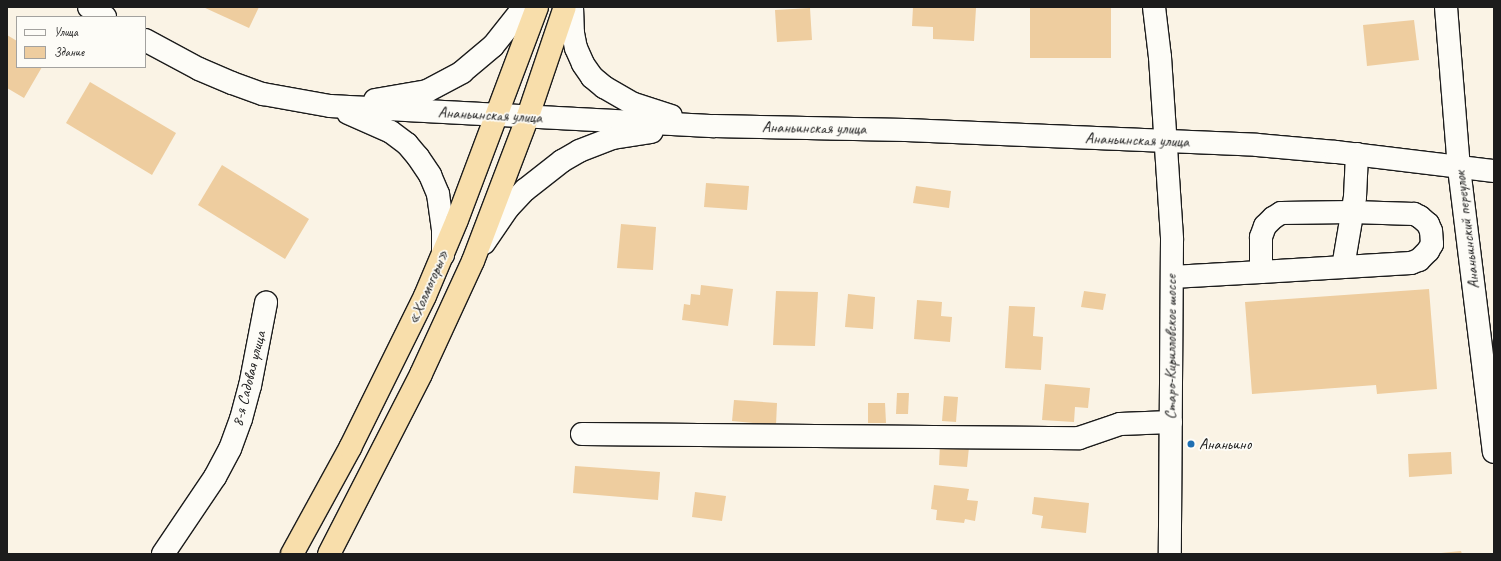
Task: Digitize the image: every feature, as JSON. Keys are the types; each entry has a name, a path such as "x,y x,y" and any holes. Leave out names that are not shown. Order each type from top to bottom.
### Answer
{"highway":[{"name":"«Холмогоры»","path":"292,554 350,448 394,362 443,255 498,115 537,7"},
{"name":"«Холмогоры»","path":"329,554 421,374 473,261 528,116 565,7"}],"street":[{"path":"89,7 103,16"},
{"path":"330,106 391,98 428,91 462,72 493,46 524,7"},
{"path":"572,7 573,33 576,48 583,64 592,77 604,87 634,104 705,126"},
{"name":"Старо-Кирилловское шоссе","path":"1154,7 1166,141 1172,240 1170,554"},
{"name":"Ананьинский переулок","path":"1446,7 1459,168 1494,452"},
{"name":"Ананьинская улица","path":"146,41 199,69 232,83 263,94 330,106 705,126 906,130 1257,145 1357,154 1459,168 1494,171"},
{"path":"330,106 392,132 407,144 418,157 430,175 438,194 443,230 443,255"},
{"path":"473,261 508,208 530,186 562,161 579,151 613,138 705,126"},
{"path":"1343,267 1352,212 1357,154"},
{"path":"1172,277 1261,272 1410,263 1419,260 1428,251 1432,244 1431,231 1428,224 1414,214 1352,212 1281,213 1265,226 1261,237 1261,272"},
{"name":"8-я Садовая улица","path":"163,554 215,477 230,449 241,419 250,386 266,303"},
{"path":"582,434 1079,438 1120,424 1171,422"}],"building":[{"path":"203,7 259,7 249,28"},
{"path":"913,7 976,8 974,41 933,39 933,27 912,26"},
{"path":"1030,7 1111,7 1111,58 1030,58"},
{"path":"810,8 812,40 777,42 775,10"},
{"path":"1414,20 1419,60 1367,66 1363,25"},
{"path":"7,35 16,40 16,68 41,68 24,98 7,88"},
{"path":"90,82 176,133 152,175 66,123"},
{"path":"222,165 309,219 285,259 198,205"},
{"path":"706,183 749,186 747,210 704,207"},
{"path":"916,186 951,191 949,208 913,203"},
{"path":"621,224 656,227 653,270 617,268"},
{"path":"701,285 733,289 728,326 682,320 684,304 690,305 691,294 700,295"},
{"path":"1429,289 1437,389 1377,394 1376,385 1252,394 1245,302"},
{"path":"776,291 818,292 815,346 773,345"},
{"path":"1084,291 1106,294 1103,310 1081,307"},
{"path":"848,294 875,297 873,329 845,327"},
{"path":"917,300 942,302 941,316 952,317 950,342 914,339"},
{"path":"1009,306 1035,307 1033,336 1043,337 1041,370 1005,368"},
{"path":"1045,384 1090,388 1088,408 1075,407 1074,422 1042,420"},
{"path":"897,393 909,393 908,414 896,414"},
{"path":"944,396 958,397 956,422 942,421"},
{"path":"734,400 777,403 776,425 732,421"},
{"path":"868,403 885,403 886,423 868,423"},
{"path":"940,445 969,447 967,467 939,465"},
{"path":"1451,452 1452,474 1409,477 1408,454"},
{"path":"575,466 660,472 658,500 573,493"},
{"path":"934,485 969,489 967,500 978,501 975,521 965,519 964,523 936,520 937,510 931,509"},
{"path":"695,492 726,496 722,521 692,517"},
{"path":"1034,497 1089,503 1086,533 1041,528 1043,516 1032,514"},
{"path":"1461,551 1462,554 1441,554 1441,553"}],"place":[{"name":"Ананьино","path":"1191,444"}]}
